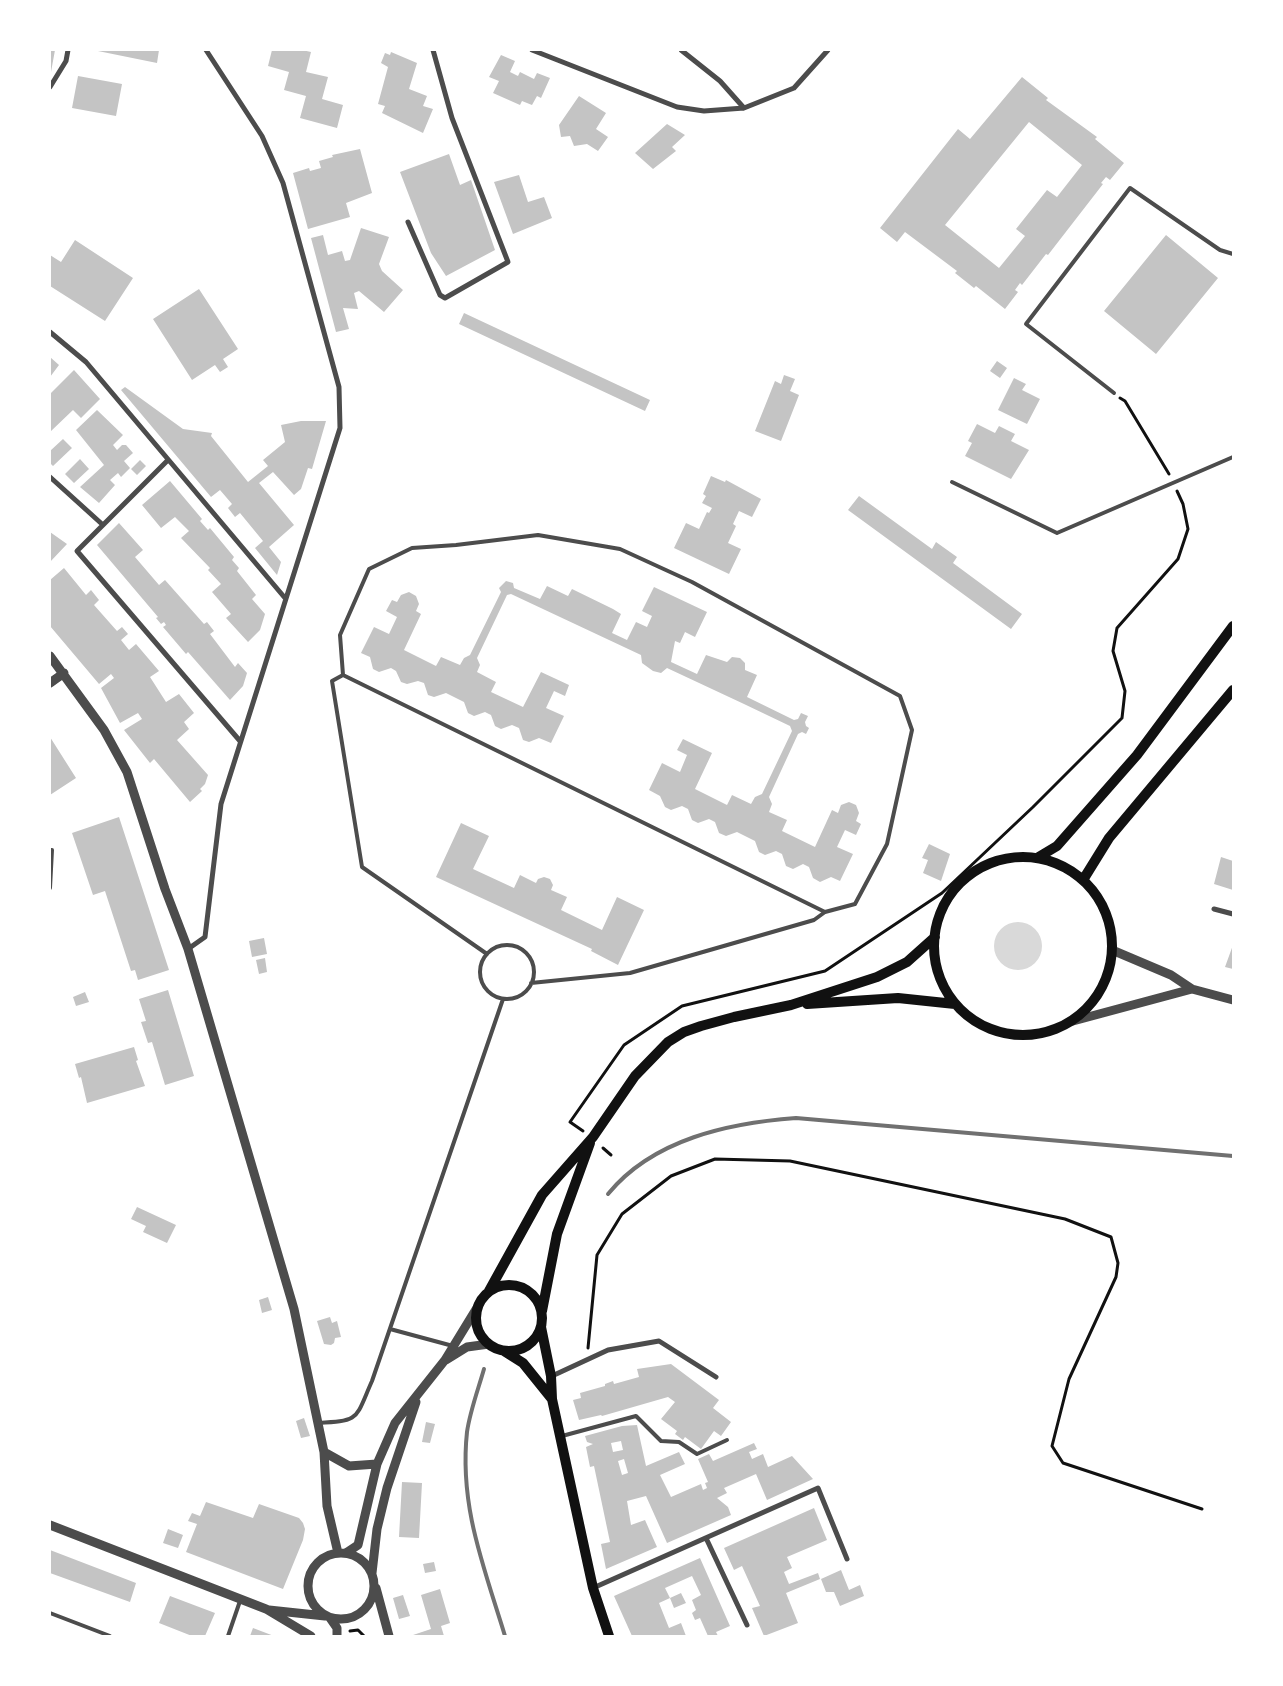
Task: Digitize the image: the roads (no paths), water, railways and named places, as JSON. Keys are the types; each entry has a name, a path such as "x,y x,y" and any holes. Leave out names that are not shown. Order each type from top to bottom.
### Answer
{"main road":[{"path":"1037,858 1057,846 1137,755 1233,626"},
{"path":"1083,880 1109,838 1233,690"},
{"path":"1017,857 1037,858 1054,862 1083,880 1096,895 1105,912 1111,930 1112,950 1109,971 1101,990 1088,1007 1073,1021 1046,1032 1032,1035 1011,1035 990,1029 971,1019 955,1004 940,976 935,961 935,937 939,916 948,898 967,878 978,870 997,861 1017,857"},
{"path":"552,1399 523,1363 489,1344 477,1327 478,1306 489,1291 542,1195 592,1137 635,1076 668,1042 684,1032 709,1024 791,1005 877,977 907,962 935,937"},
{"path":"791,1005 898,998 955,1004"},
{"path":"501,1350 521,1349 536,1336 540,1327 557,1234 592,1137"},
{"path":"489,1291 504,1285 521,1287 534,1297 542,1312"},
{"path":"540,1327 551,1376 552,1399 562,1436 593,1588 609,1636"}],"street":[{"path":"50,87 66,61 68,50"},
{"path":"188,949 204,937 221,804 340,428 338,387 283,183 262,136 206,50"},
{"path":"408,222 440,295 445,298 508,262 452,118 432,50"},
{"path":"532,50 677,107 704,112 744,108 794,88 828,50"},
{"path":"681,50 720,81 744,108"},
{"path":"50,332 86,362 285,598"},
{"path":"168,460 77,551 240,741"},
{"path":"50,477 103,525"},
{"path":"50,656 104,730 127,772 165,889 188,949 294,1309 324,1452 327,1506 342,1553"},
{"path":"50,683 64,673"},
{"path":"1214,909 1233,914"},
{"path":"1112,950 1171,975 1192,989 1233,1000"},
{"path":"1073,1021 1192,989"},
{"path":"340,1633 328,1617 311,1600 309,1580 319,1562 358,1544 378,1464 396,1423 446,1360 452,1346 478,1306"},
{"path":"551,1376 608,1350 659,1341 716,1377"},
{"path":"446,1360 467,1347 489,1344"},
{"path":"388,1636 372,1573 377,1529 394,1462 418,1397"},
{"path":"324,1452 348,1466 378,1464"},
{"path":"593,1588 818,1488 847,1559"},
{"path":"50,1525 240,1601 266,1609 346,1619 362,1613 372,1600 374,1584"},
{"path":"706,1538 747,1625"},
{"path":"342,1553 364,1562 372,1573"},
{"path":"266,1609 311,1636"}],"lane":[{"path":"1114,393 1026,324 1130,188 1220,250 1233,254"},
{"path":"952,482 1057,533 1233,457"},
{"path":"344,675 340,635 369,569 412,548 456,546 538,536 620,549 692,582 900,696 912,730 887,844 855,904 825,912 814,920 630,973 531,983"},
{"path":"344,675 825,912"},
{"path":"344,675 332,681 362,867 487,954"},
{"path":"50,850 52,850 50,888"},
{"path":"501,945 510,945 525,952 533,966 531,983 520,996 503,999 495,996 483,985 480,969 487,954 501,945"},
{"path":"318,1423 346,1422 356,1416 372,1382 503,999"},
{"path":"390,1329 452,1346"},
{"path":"562,1436 636,1416 661,1441 679,1442 697,1454 727,1440"},
{"path":"228,1636 240,1601"},
{"path":"50,1613 110,1636"}],"railway":[{"path":"608,1194 626,1175 647,1160 670,1147 694,1137 745,1124 796,1118 1233,1156"},
{"path":"484,1369 467,1432 465,1459 467,1485 475,1536 505,1636"}]}
